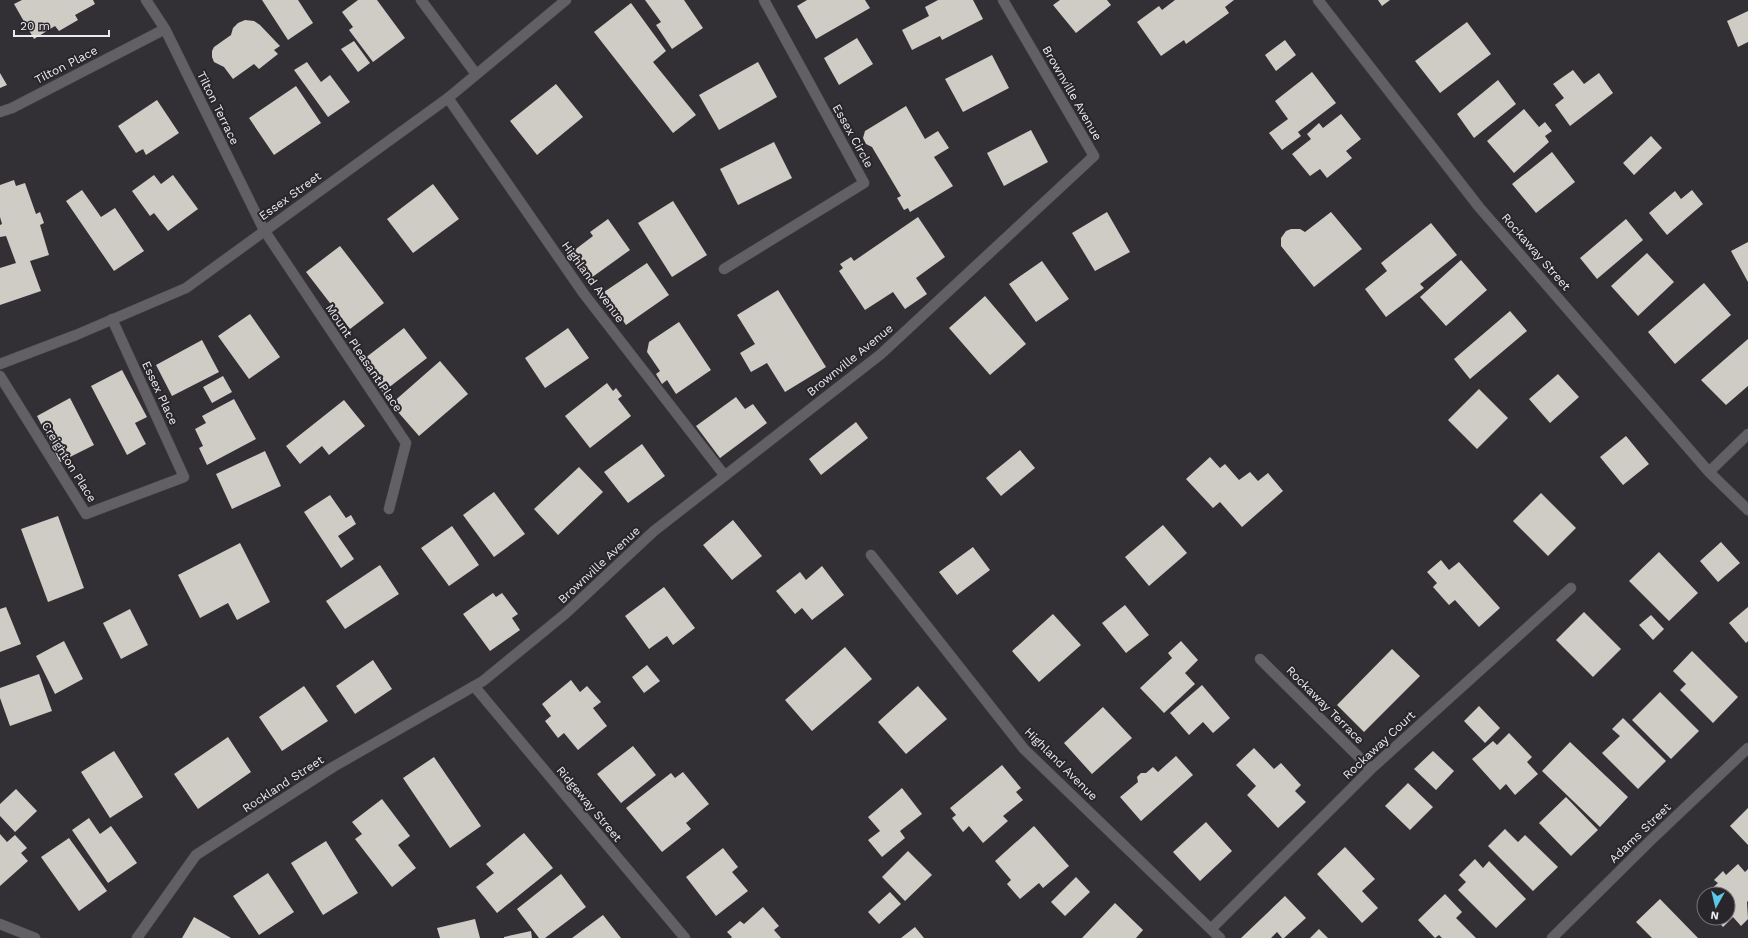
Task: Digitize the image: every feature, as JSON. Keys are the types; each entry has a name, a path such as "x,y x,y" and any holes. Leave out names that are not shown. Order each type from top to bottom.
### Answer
{"street":[{"name":"Tilton Terrace","path":"146,0 165,29 264,230"},
{"path":"421,0 476,74"},
{"name":"Essex Street","path":"0,364 186,288 448,98 566,0"},
{"name":"Essex Circle","path":"724,269 864,183 764,0"},
{"name":"Brownville Avenue","path":"474,686 483,681 565,614 654,531 881,354 1094,156 1003,0"},
{"name":"Rockaway Street","path":"1318,0 1479,207 1708,472 1748,510"},
{"name":"Tilton Place","path":"0,112 12,108 165,29"},
{"name":"Highland Avenue","path":"448,98 584,294 725,476"},
{"name":"Mount Pleasant Place","path":"264,230 406,444 389,509"},
{"name":"Essex Place","path":"112,319 184,477"},
{"name":"Creighton Place","path":"0,376 86,514 184,477"},
{"path":"1708,472 1748,434"},
{"name":"Highland Avenue","path":"871,555 1024,749 1220,938"},
{"name":"Rockaway Court","path":"1211,929 1371,769 1571,588"},
{"name":"Rockaway Terrace","path":"1260,659 1371,769"},
{"name":"Rockland Street","path":"137,938 196,855 333,767 474,686"},
{"name":"Ridgeway Street","path":"474,686 685,938"},
{"name":"Adams Street","path":"1552,938 1652,838 1748,748"},
{"path":"0,924 35,938"}],"building":[{"path":"22,0 93,0 95,4 75,15 78,20 59,31 55,26 34,39 14,4"},
{"path":"262,0 298,0 313,23 288,40"},
{"path":"358,0 377,0 405,38 373,62 349,30 353,27 342,12"},
{"path":"645,0 684,0 703,28 672,49 656,25 661,22"},
{"path":"807,0 865,0 870,8 816,39 797,6"},
{"path":"938,0 973,0 983,19 942,40 940,36 912,50 902,30 929,16 925,7"},
{"path":"1060,0 1107,0 1111,5 1076,33 1053,5"},
{"path":"1175,0 1234,0 1225,7 1229,13 1186,44 1184,40 1161,56 1137,22 1159,6 1162,10"},
{"path":"1378,0 1390,0 1382,6"},
{"path":"631,3 666,51 653,62 696,115 673,133 594,32"},
{"path":"1748,11 1748,42 1738,47 1727,21"},
{"path":"245,20 254,21 260,25 280,46 274,50 278,54 259,69 254,64 233,79 224,67 214,62 212,51 214,47 231,35 233,28 238,23"},
{"path":"1467,22 1491,54 1440,93 1415,61"},
{"path":"857,38 873,64 839,85 824,58"},
{"path":"1285,40 1296,55 1276,71 1265,55"},
{"path":"354,41 370,63 358,72 341,49"},
{"path":"992,55 1009,88 963,112 945,79"},
{"path":"307,62 321,82 330,75 350,102 328,117 294,70"},
{"path":"758,62 777,97 719,130 699,95"},
{"path":"1573,70 1584,84 1599,73 1613,93 1570,126 1555,105 1564,98 1553,84"},
{"path":"1312,72 1336,103 1298,132 1301,136 1282,150 1269,133 1288,119 1275,101"},
{"path":"0,73 7,85 0,88"},
{"path":"1498,80 1516,104 1474,138 1457,114"},
{"path":"556,84 583,117 537,155 510,121"},
{"path":"296,86 321,123 274,155 249,118"},
{"path":"157,100 179,133 146,155 143,149 136,153 118,126"},
{"path":"906,106 925,139 938,131 949,148 934,157 953,186 910,212 908,208 904,210 897,198 901,196 872,147 866,144 863,138 865,131"},
{"path":"1524,109 1539,127 1545,122 1552,131 1545,136 1549,142 1514,173 1487,141"},
{"path":"1341,114 1361,139 1346,151 1352,158 1327,178 1320,169 1310,176 1292,154 1311,139 1307,134 1319,123 1323,128"},
{"path":"1031,130 1048,162 1004,186 987,153"},
{"path":"1651,136 1662,148 1634,175 1623,163"},
{"path":"774,142 792,178 738,205 720,169"},
{"path":"1552,152 1575,182 1536,213 1512,184"},
{"path":"154,175 161,184 173,175 198,209 168,231 154,213 150,216 132,191"},
{"path":"14,180 16,186 25,183 36,214 40,212 44,223 40,225 49,255 30,261 41,291 0,305 0,268 16,263 6,236 0,237 0,225 2,224 0,217 0,185"},
{"path":"433,184 459,219 413,253 387,219"},
{"path":"82,190 101,217 115,208 144,251 114,271 66,201"},
{"path":"1692,190 1703,204 1667,235 1649,213 1675,191 1681,199"},
{"path":"673,201 707,255 672,277 638,223"},
{"path":"1107,212 1130,252 1095,271 1072,233"},
{"path":"1331,212 1362,249 1314,287 1281,246 1281,238 1286,231 1291,229 1300,229 1305,232"},
{"path":"918,217 945,257 916,278 927,294 905,309 893,292 865,310 839,271 843,268 840,264 851,257 854,261"},
{"path":"608,219 630,250 591,278 572,252 593,236 590,232"},
{"path":"1626,219 1643,240 1597,279 1580,258"},
{"path":"1431,223 1457,255 1420,284 1424,288 1386,317 1365,289 1387,271 1381,263"},
{"path":"1748,242 1748,282 1731,251"},
{"path":"340,246 384,303 350,329 306,272"},
{"path":"1647,253 1674,282 1638,316 1611,286"},
{"path":"1461,260 1487,290 1446,326 1420,297"},
{"path":"1042,261 1069,299 1036,322 1009,284"},
{"path":"647,263 669,295 626,325 604,292"},
{"path":"1704,283 1731,315 1675,364 1648,332"},
{"path":"778,290 826,367 785,392 767,363 751,372 740,353 755,344 737,315"},
{"path":"985,296 1026,344 990,375 949,328"},
{"path":"1510,311 1527,331 1470,379 1454,359"},
{"path":"250,314 280,357 249,379 218,336"},
{"path":"679,322 711,370 676,394 667,380 662,384 656,374 660,371 647,352 649,342"},
{"path":"404,328 427,358 383,392 360,362"},
{"path":"568,328 589,358 545,388 525,358"},
{"path":"1748,339 1748,386 1726,405 1701,380"},
{"path":"202,340 219,372 172,396 156,365"},
{"path":"440,361 468,394 419,436 391,404"},
{"path":"122,370 147,417 135,423 146,444 127,455 91,386"},
{"path":"1558,374 1579,397 1550,423 1529,399"},
{"path":"223,376 232,392 212,403 203,387"},
{"path":"607,383 613,391 616,388 622,396 618,399 631,416 590,448 565,416"},
{"path":"1479,389 1508,418 1477,449 1448,420"},
{"path":"736,397 745,409 753,404 767,423 720,458 696,426"},
{"path":"70,398 94,445 60,462 37,416"},
{"path":"234,399 256,439 207,465 199,448 203,446 195,429 206,423 202,416"},
{"path":"344,400 365,426 329,455 322,446 300,464 286,446"},
{"path":"856,422 868,438 821,475 809,459"},
{"path":"1626,436 1649,464 1623,485 1600,457"},
{"path":"642,444 665,476 628,503 604,472"},
{"path":"1020,450 1035,468 1001,496 986,478"},
{"path":"265,451 281,486 232,509 216,474"},
{"path":"1210,457 1220,468 1225,464 1239,480 1250,472 1258,481 1268,473 1283,491 1242,527 1220,502 1213,508 1186,479"},
{"path":"579,467 603,492 558,535 534,509"},
{"path":"494,492 525,534 494,557 463,515"},
{"path":"1541,493 1576,528 1548,556 1513,521"},
{"path":"330,495 346,518 351,515 356,524 338,536 354,559 341,568 304,512"},
{"path":"58,516 84,588 48,602 21,529"},
{"path":"733,520 762,556 732,580 703,545"},
{"path":"1163,525 1187,553 1149,586 1125,557"},
{"path":"452,526 479,565 449,586 421,548"},
{"path":"1721,542 1740,563 1718,582 1700,561"},
{"path":"240,543 270,602 237,620 228,603 200,618 178,575"},
{"path":"973,547 990,570 957,595 939,572"},
{"path":"1659,552 1698,593 1669,621 1629,581"},
{"path":"1441,560 1449,570 1459,562 1500,608 1479,627 1455,600 1449,605 1433,587 1437,583 1427,572"},
{"path":"380,565 399,594 345,629 326,601"},
{"path":"822,566 844,595 812,620 802,608 795,614 776,591 800,572 806,580"},
{"path":"664,587 695,628 673,645 667,636 649,649 625,616"},
{"path":"493,593 496,597 502,593 518,614 512,618 520,630 490,651 463,614"},
{"path":"1125,605 1149,635 1126,653 1102,623"},
{"path":"6,607 21,644 0,652 0,609"},
{"path":"1748,607 1748,641 1746,643 1729,623"},
{"path":"130,609 148,645 121,659 103,623"},
{"path":"1584,612 1621,649 1593,677 1556,640"},
{"path":"1053,614 1081,645 1039,682 1012,651"},
{"path":"1651,615 1664,629 1653,640 1639,625"},
{"path":"64,641 83,679 55,694 36,656"},
{"path":"1181,641 1198,660 1185,673 1195,684 1164,713 1140,688 1172,658 1168,653"},
{"path":"845,647 872,679 812,731 785,700"},
{"path":"1392,649 1420,676 1364,732 1337,705"},
{"path":"1692,651 1738,697 1713,723 1680,690 1686,684 1673,671"},
{"path":"373,660 392,689 355,714 336,686"},
{"path":"647,665 660,681 644,693 632,677"},
{"path":"39,674 52,711 10,726 0,698 0,688"},
{"path":"571,680 580,692 587,686 601,702 593,708 607,726 578,750 564,733 558,738 545,721 551,716 542,704"},
{"path":"1202,685 1230,718 1213,733 1203,722 1189,735 1170,713"},
{"path":"304,686 328,721 282,751 259,717"},
{"path":"918,686 947,719 906,754 878,722"},
{"path":"1660,692 1699,731 1671,759 1632,720"},
{"path":"1479,706 1500,728 1485,743 1464,721"},
{"path":"1103,707 1132,738 1092,774 1064,743"},
{"path":"1623,718 1666,761 1638,789 1602,753 1620,736 1612,729"},
{"path":"1509,733 1532,757 1527,762 1538,774 1515,795 1506,784 1500,790 1472,759 1493,741 1497,745"},
{"path":"228,737 251,772 198,809 174,774"},
{"path":"1570,742 1628,797 1600,827 1542,771"},
{"path":"633,746 656,775 621,803 597,774"},
{"path":"1254,748 1274,769 1281,763 1301,785 1295,791 1306,802 1278,828 1247,795 1256,786 1236,765"},
{"path":"114,751 143,797 110,818 81,772"},
{"path":"1433,751 1454,771 1436,790 1414,769"},
{"path":"1176,756 1193,775 1141,821 1120,797 1138,782 1137,777 1141,773 1146,773 1153,767 1158,772"},
{"path":"434,757 481,826 450,848 403,778"},
{"path":"1002,765 1021,788 1016,792 1023,800 1003,816 1008,821 983,843 969,826 963,832 952,818 956,815 950,808"},
{"path":"683,772 709,804 686,823 691,829 662,852 626,808 671,773 675,778"},
{"path":"1408,783 1433,807 1410,830 1385,806"},
{"path":"902,788 922,814 900,831 905,838 882,857 868,840 880,831 868,817"},
{"path":"16,789 37,811 15,832 0,816 0,804"},
{"path":"1566,797 1598,830 1571,856 1539,823"},
{"path":"382,799 410,836 398,845 416,868 392,887 355,839 362,834 352,822"},
{"path":"1748,808 1748,845 1730,826"},
{"path":"89,818 100,834 111,826 137,863 108,883 72,830"},
{"path":"1206,822 1232,851 1200,881 1173,852"},
{"path":"1034,826 1069,866 1043,888 1039,883 1020,899 1007,884 1011,880 995,861"},
{"path":"1505,829 1518,842 1525,835 1558,867 1533,891 1488,846"},
{"path":"524,833 553,868 497,913 476,887 494,873 486,864"},
{"path":"0,834 7,842 15,835 27,848 21,853 28,861 0,886"},
{"path":"69,838 107,891 79,911 41,857"},
{"path":"326,841 358,893 323,915 291,863"},
{"path":"1345,847 1375,879 1362,891 1378,908 1362,923 1317,874"},
{"path":"723,848 738,867 732,872 748,891 716,916 686,877"},
{"path":"908,851 932,875 905,901 882,877"},
{"path":"1475,859 1483,868 1489,861 1526,899 1496,928 1458,890 1466,882 1459,875"},
{"path":"1738,864 1745,872 1748,869 1748,919 1741,926 1736,920 1736,886 1715,886 1718,883 1714,880 1723,871 1726,875"},
{"path":"268,873 294,912 259,935 233,896"},
{"path":"561,874 586,907 545,938 539,938 517,909"},
{"path":"1076,877 1090,892 1065,916 1051,902"},
{"path":"890,892 901,904 879,924 868,912"},
{"path":"1445,894 1462,912 1456,918 1476,938 1442,938 1439,935 1435,938 1418,920"},
{"path":"1285,896 1306,918 1284,938 1282,938 1277,932 1271,938 1241,938"},
{"path":"1660,899 1698,938 1652,938 1636,922"},
{"path":"1115,903 1143,930 1136,938 1082,938"},
{"path":"763,907 779,926 774,930 781,938 731,938 732,937 727,932 740,921 744,924"},
{"path":"603,915 621,938 572,938"},
{"path":"194,917 231,938 182,938"},
{"path":"475,919 480,938 440,938 437,928"},
{"path":"915,927 924,938 901,938"},
{"path":"1319,929 1328,938 1310,938"},
{"path":"531,931 532,938 504,938 504,937"}]}
